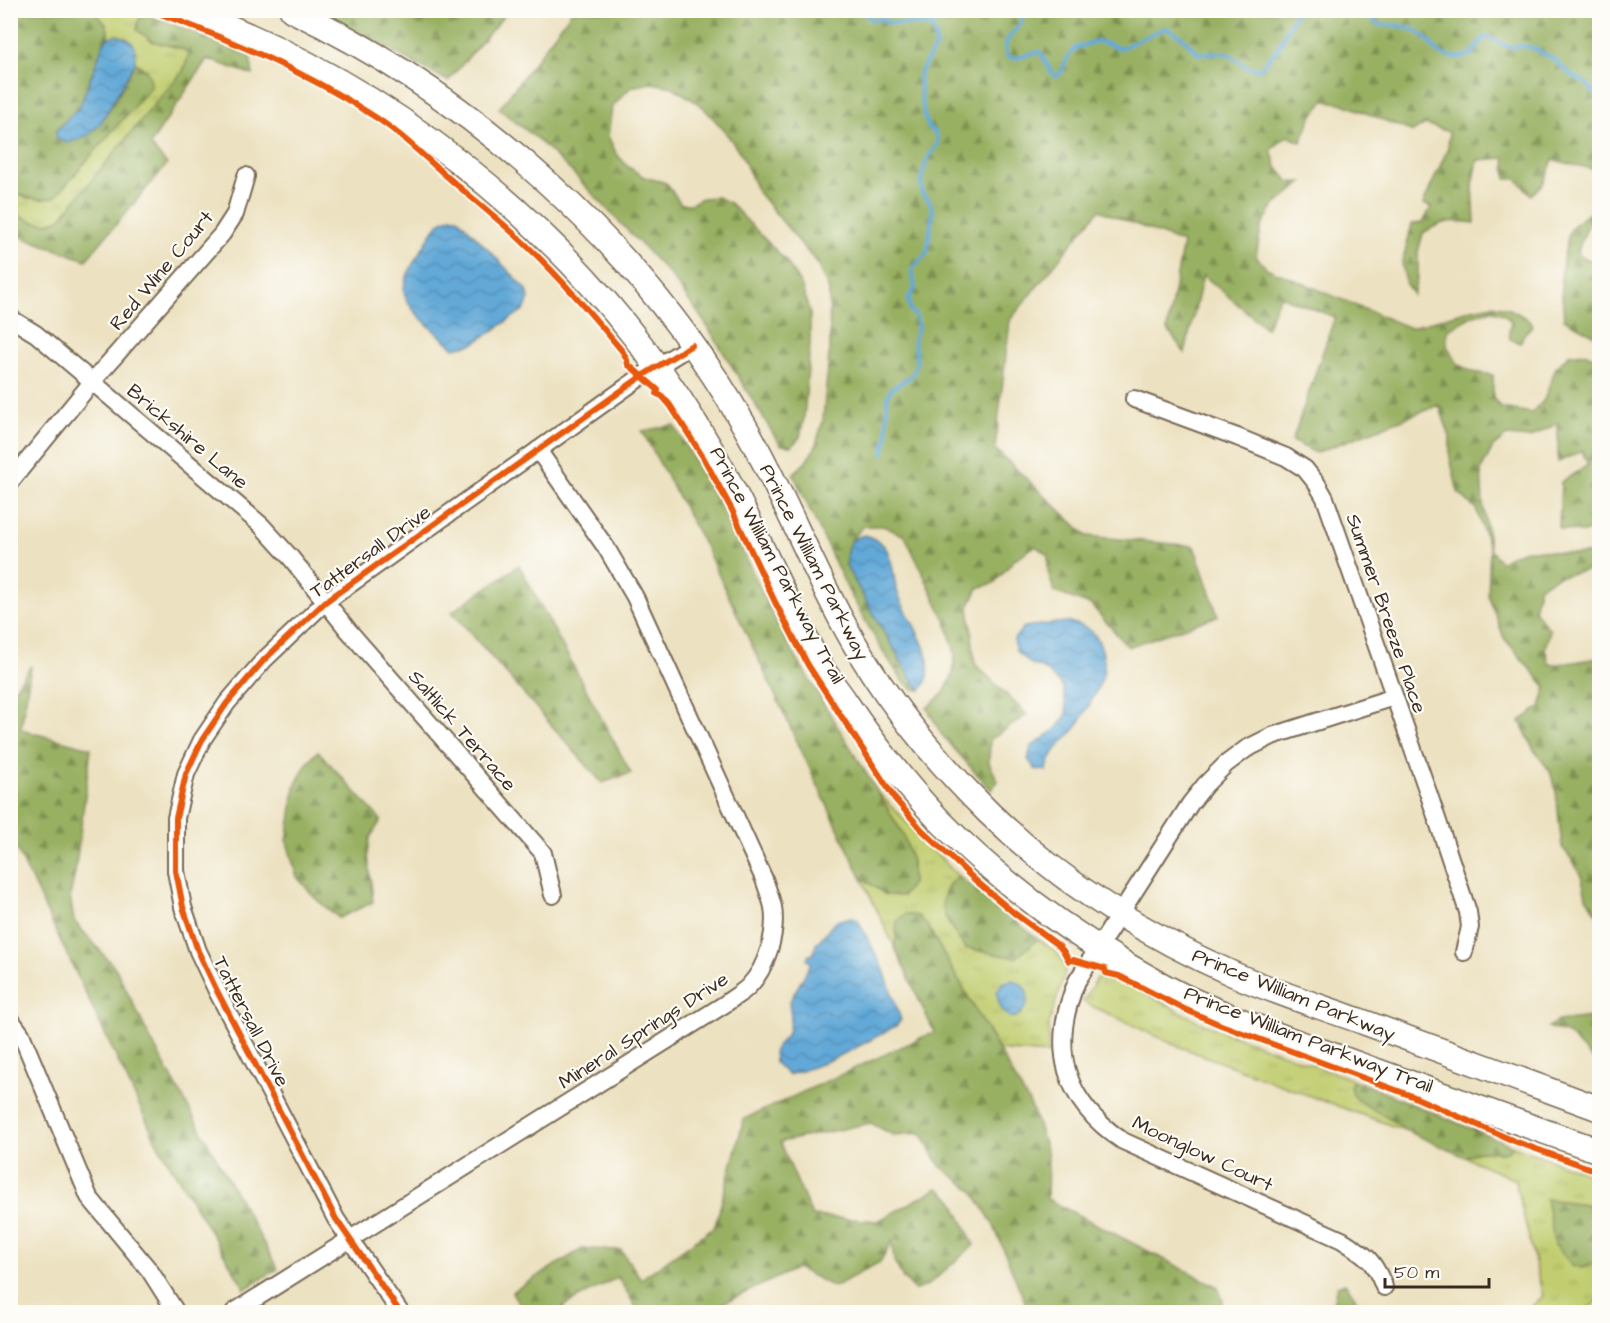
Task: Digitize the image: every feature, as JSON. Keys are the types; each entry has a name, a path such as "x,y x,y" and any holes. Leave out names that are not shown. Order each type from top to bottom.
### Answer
{"highway":[{"name":"Prince William Parkway","path":"186,10 282,51 339,81 393,114 442,148 488,185 572,263 609,304 682,402 740,501 820,665 873,742 939,820 1009,885 1053,919 1098,948 1188,999 1278,1035 1599,1151"},
{"name":"Prince William Parkway","path":"292,10 395,67 465,116 550,184 623,258 714,376 772,477 844,625 869,667 897,707 954,777 997,821 1051,867 1119,914 1177,947 1236,975 1599,1109"}],"street":[{"name":"Red Wine Court","path":"10,482 92,382 222,234 235,214 246,176"},
{"name":"Brickshire Lane","path":"10,318 36,334 261,525 291,558 325,602"},
{"name":"Tattersall Drive","path":"400,1312 336,1220 198,951 183,907 176,871 176,818 186,774 202,740 227,703 264,660 325,602 538,450 692,345"},
{"name":"Summer Breeze Place","path":"1134,399 1286,457 1305,470 1317,484 1325,498 1468,912 1470,927 1464,952"},
{"name":"Mineral Springs Drive","path":"234,1312 725,1004 748,986 762,967 770,946 774,924 773,906 764,879 635,597 607,549 538,450"},
{"name":"Saltlick Terrace","path":"325,602 543,854 553,895"},
{"name":"Moonglow Court","path":"1384,1287 1372,1261 1342,1240 1123,1141 1106,1130 1080,1101 1065,1064 1063,1045 1064,1019 1077,981 1190,804 1205,785 1226,764 1246,749 1272,736 1394,697"},
{"path":"10,1019 21,1034 89,1197 150,1271 176,1312"}],"green space":[{"path":"10,11 94,11 107,26 108,35 80,106 56,131 80,139 89,133 112,106 135,63 145,70 150,78 151,87 55,197 32,198 11,190"},
{"path":"94,11 133,11 147,14 139,19 152,41 183,49 189,54 184,70 60,219 47,223 31,221 11,213 10,190 29,199 146,70 135,63 135,50 130,41 121,37 108,37 107,26"},
{"path":"318,11 508,11 448,81"},
{"path":"572,11 1599,11 1599,175 1593,174 1593,169 1553,160 1543,184 1531,195 1517,179 1506,179 1505,158 1478,160 1473,185 1475,223 1448,222 1423,233 1418,252 1418,276 1413,295 1406,284 1402,263 1412,224 1423,223 1431,207 1423,204 1448,148 1449,132 1425,124 1413,132 1341,103 1324,101 1312,116 1301,142 1287,136 1271,150 1276,166 1289,182 1303,182 1272,208 1261,228 1256,256 1266,268 1410,328 1493,305 1510,309 1526,318 1533,325 1524,334 1520,343 1510,339 1511,322 1497,312 1480,313 1447,331 1447,346 1458,364 1472,372 1493,375 1493,398 1501,408 1532,413 1544,400 1556,367 1569,355 1584,353 1598,359 1600,365 1599,529 1582,532 1559,529 1561,482 1588,465 1582,451 1558,462 1558,423 1530,438 1507,436 1493,447 1481,470 1483,504 1490,550 1476,509 1458,492 1450,458 1450,437 1439,405 1316,453 1292,441 1335,317 1280,296 1266,328 1203,275 1185,353 1167,329 1183,243 1099,210 1010,320 995,449 1087,536 1194,546 1218,616 1128,647 1091,605 1054,592 1048,571 1048,555 1035,546 1015,559 994,583 978,588 969,607 975,664 1027,715 990,740 989,763 998,781 991,790 942,735 927,708 944,693 953,674 955,653 946,622 905,536 883,526 864,526 851,540 846,558 853,579 911,678 921,690 912,689 902,680 879,645 848,590 793,474 805,463 815,448 823,420 830,344 829,290 816,262 758,192 741,154 723,129 702,106 673,87 651,83 631,87 612,107 608,136 616,153 627,166 644,177 666,183 681,204 691,204 702,198 717,197 730,203 787,262 801,285 810,313 810,344 804,418 800,437 792,446 781,445 706,324 671,276 571,171 536,138 499,109"},
{"path":"147,14 250,56 253,75 207,59 150,145 167,164 86,260 11,233 11,213 42,223 60,219 184,70 189,54 183,49 152,41 137,30 139,19"},
{"path":"1592,211 1578,252 1581,257 1593,261 1599,259 1599,338 1564,319 1561,280 1569,232"},
{"path":"674,425 729,522 784,638 903,834 912,862 912,883 903,896 886,895 861,877 704,544 642,431"},
{"path":"1490,550 1501,562 1529,550 1578,554 1599,552 1599,568 1556,577 1539,587 1534,610 1550,630 1545,649 1549,664 1599,658 1600,829 1594,842 1599,848 1599,940 1598,915 1586,897 1582,878 1573,861 1562,847 1556,792 1550,771 1534,750 1520,721 1540,707 1546,687 1504,638 1488,595"},
{"path":"519,565 631,773 602,783 452,612"},
{"path":"31,666 21,730 91,748 70,896 74,921 116,969 151,1040 278,1269 245,1289 158,1145 11,837 11,693"},
{"path":"318,751 381,820 370,838 368,855 373,902 339,918 316,899 297,877 287,842 295,786 306,765"},
{"path":"876,790 958,876 948,885 1016,958 1038,939 1056,951 1064,963 1065,972 1049,1024 1048,1054 999,1050 928,927 918,916 897,921 895,948 861,877 886,895 912,862 903,834"},
{"path":"958,876 1038,939 1016,958 965,948 947,921 943,903 944,894 949,885"},
{"path":"905,914 918,916 928,927 1032,1108 1048,1155 1047,1199 1218,1287 1223,1301 1220,1312 1029,1312 993,1224 973,1191 940,1166 921,1133 893,1135 871,1123 780,1142 812,1216 878,1221 938,1188 952,1199 974,1245 928,1285 915,1290 903,1278 894,1261 892,1241 880,1262 834,1287 797,1268 705,1312 639,1312 618,1277 563,1306 566,1312 524,1312 512,1292 582,1249 621,1250 641,1279 715,1226 744,1119 934,1032 895,948 897,921"},
{"path":"1102,974 1105,977 1119,979 1203,1024 1354,1080 1350,1086 1407,1131 1175,1045 1083,1002 1095,981"},
{"path":"1599,1016 1599,1066 1568,1034 1548,1027 1558,1021"},
{"path":"1354,1080 1513,1146 1506,1152 1478,1151 1465,1157 1407,1131 1362,1103 1352,1095 1350,1086"},
{"path":"1513,1146 1599,1178 1599,1210 1586,1204 1546,1200 1596,1263 1599,1258 1600,1300 1582,1312 1526,1312 1543,1296 1515,1180 1465,1157 1478,1151 1506,1152"},
{"path":"1546,1199 1586,1204 1599,1210 1599,1258 1596,1263 1582,1268 1572,1265 1555,1245"},
{"path":"1345,1283 1365,1312 1331,1312 1337,1286"}],"water":[{"path":"117,35 133,44 135,63 100,124 90,134 80,139 67,143 57,139 56,131 80,106 103,45 108,37"},
{"path":"452,217 458,218 527,290 529,298 525,309 473,344 454,348 415,312 405,295 404,288 412,266 432,232 443,221"},
{"path":"865,535 885,547 899,596 927,655 929,668 927,679 921,690 911,678 847,568 848,546 854,539"},
{"path":"1066,622 1083,626 1096,636 1103,654 1104,671 1099,686 1082,718 1054,753 1047,771 1035,769 1028,759 1031,747 1055,730 1067,714 1063,687 1047,671 1030,663 1016,651 1014,639 1024,627"},
{"path":"851,917 858,920 884,970 901,1020 896,1026 844,1054 788,1075 775,1063 774,1050 788,1033 791,1016 789,1003 811,963 807,959 809,955 813,955 816,944 836,921"},
{"path":"1012,980 1021,984 1027,996 1023,1011 1013,1017 1005,1013 999,1003 997,992 1002,983"}],"waterway":[{"path":"865,10 866,15 873,20 883,19 889,23 931,25 953,10"},
{"path":"968,10 970,15 986,11 1020,13 1021,22 1006,43 1007,56 1015,58 1040,52 1053,75 1057,76 1075,48 1097,41 1121,48 1167,28 1182,37 1199,54 1225,53 1245,66 1257,69 1277,50 1297,10"},
{"path":"1365,10 1374,22 1380,25 1415,30 1439,52 1451,57 1471,54 1486,37 1510,47 1534,48 1551,57 1570,74 1587,84 1600,99"},
{"path":"883,454 887,437 887,399 891,389 913,375 917,361 914,341 918,327 916,316 911,311 908,300 915,288 912,269 927,253 933,210 929,200 922,194 922,180 924,167 938,144 936,133 929,128 924,115 919,74 935,48 936,40 931,25"}],"cycle path":[{"name":"Prince William Parkway Trail","path":"150,10 208,32 292,70 382,121 505,226 551,270 623,352 628,365 658,390 657,394 670,405 703,457 732,510 775,602 808,665 895,799 922,830 975,880 1014,913 1059,946 1069,961 1073,960 1105,969 1106,973 1119,976 1221,1025 1412,1096 1514,1141 1600,1172"},
{"path":"400,1312 336,1219 198,951 183,907 176,871 176,818 186,774 202,740 227,703 264,660 325,602 642,376 692,345"}]}
